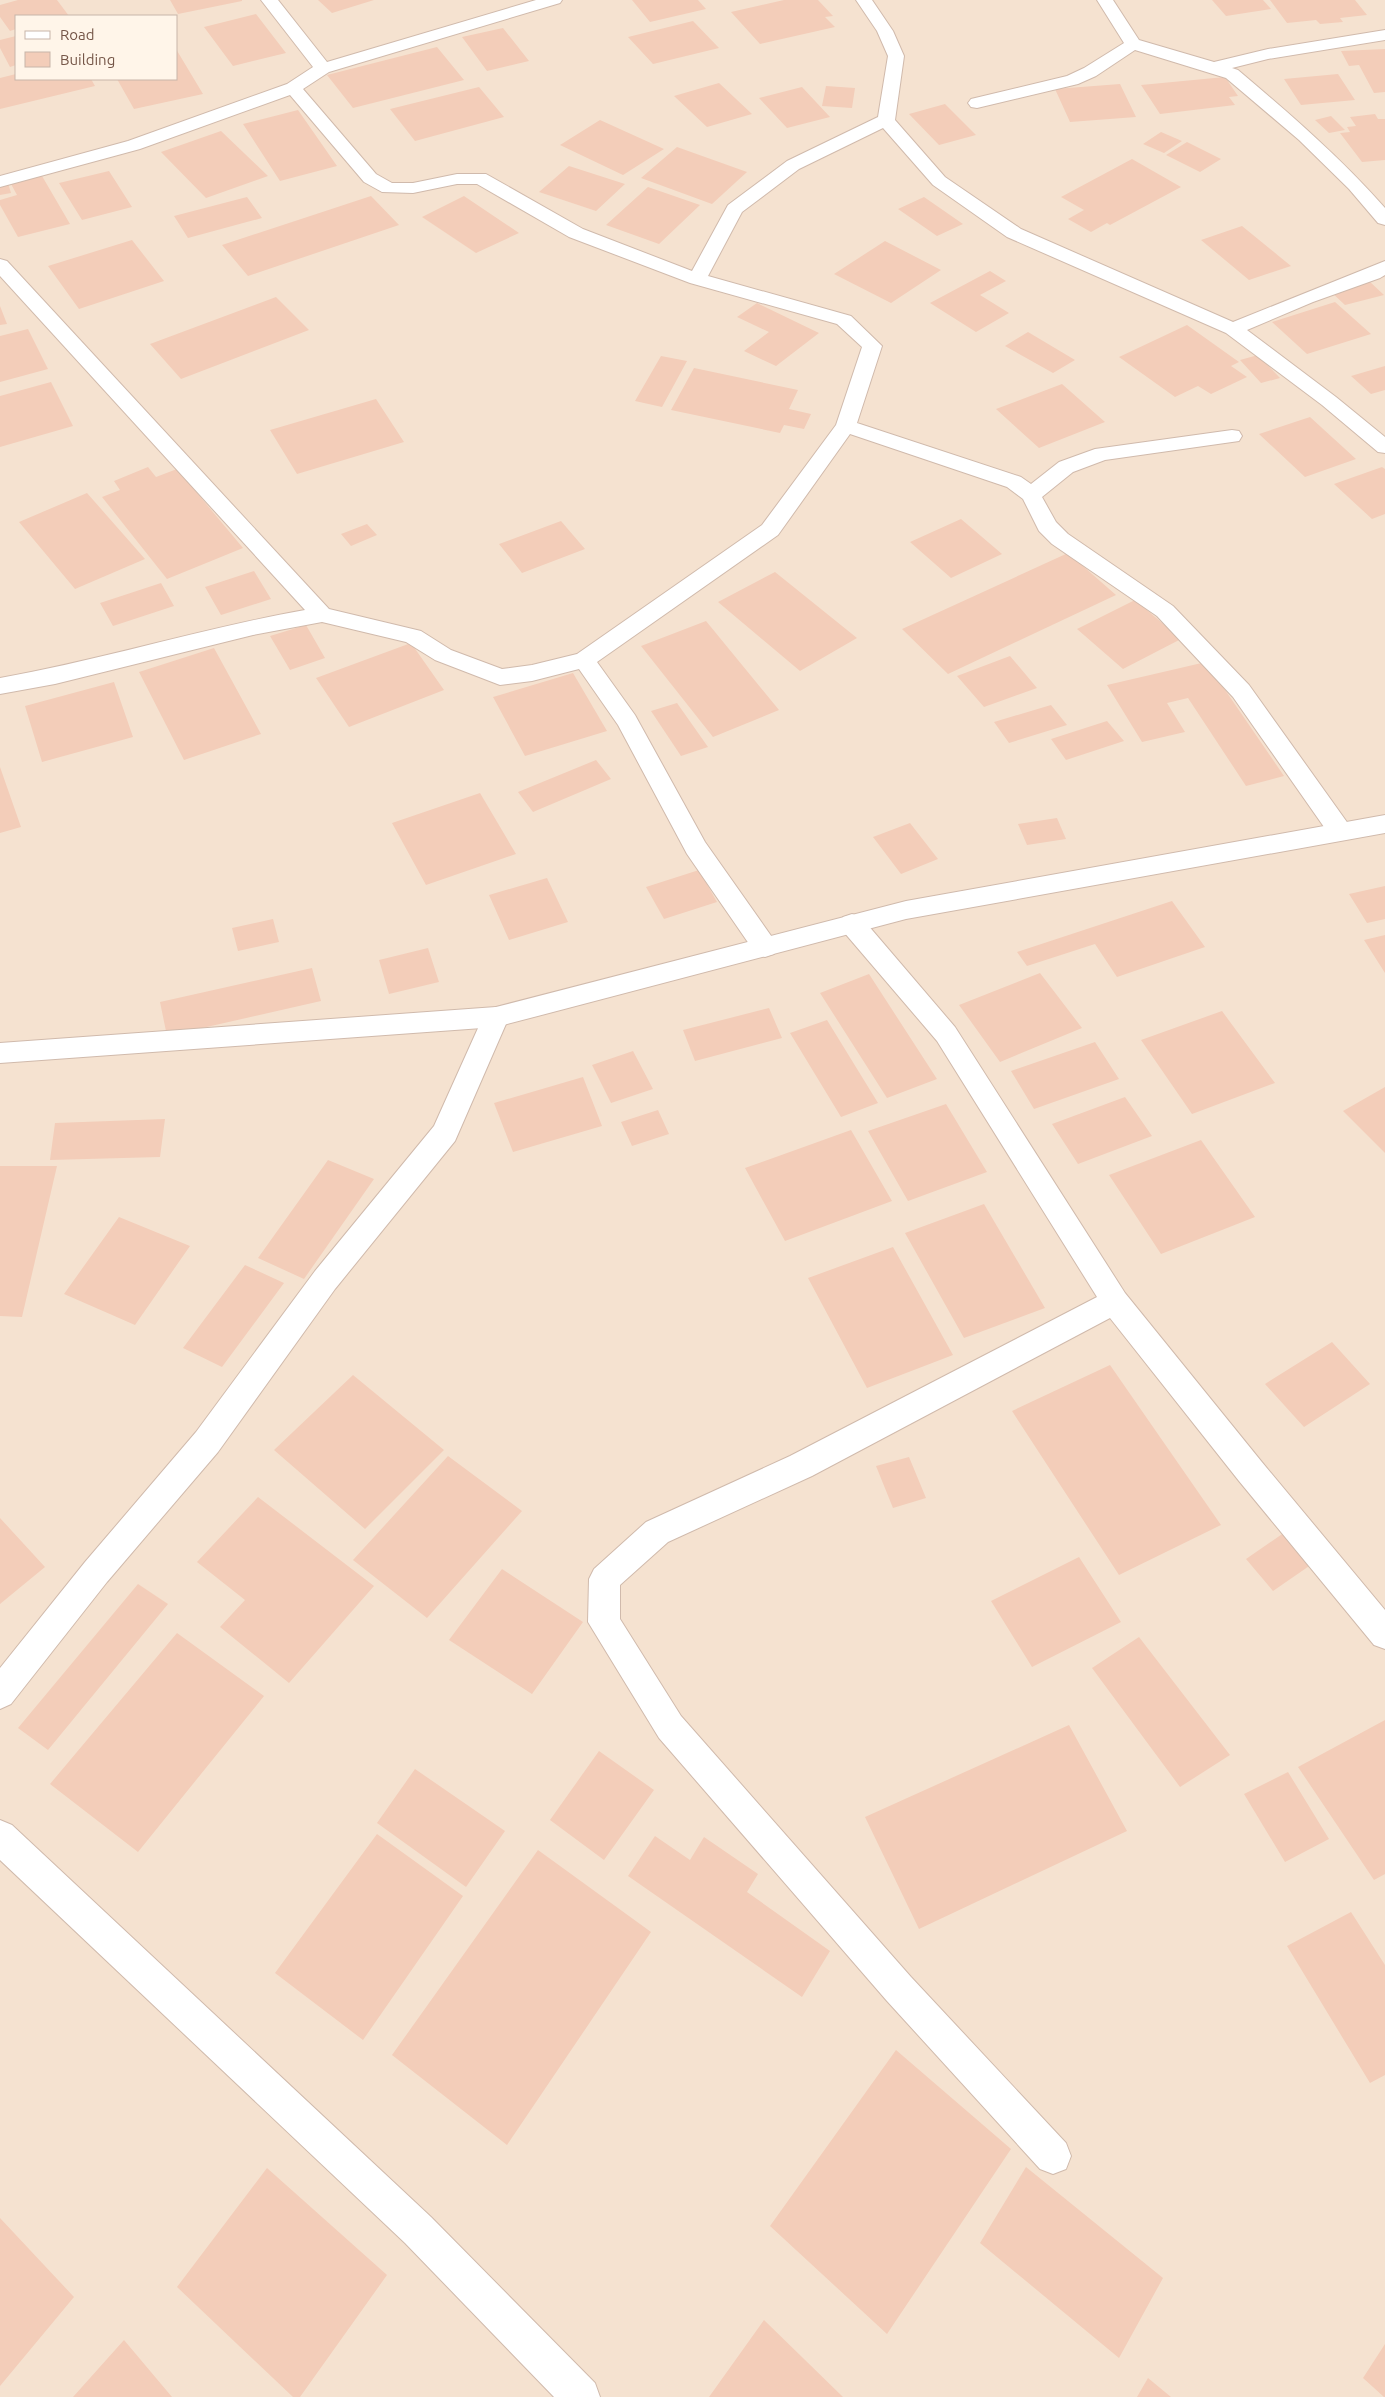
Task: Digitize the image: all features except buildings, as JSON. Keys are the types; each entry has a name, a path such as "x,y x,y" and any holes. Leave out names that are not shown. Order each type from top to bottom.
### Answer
{"street":[{"path":"269,0 323,68"},
{"path":"0,182 134,145 293,88 323,68 554,0"},
{"path":"864,0 885,31 896,56 886,120 902,142 939,180 1014,233 1233,329 1329,401 1385,448"},
{"path":"1105,0 1133,44 1232,74 1304,136 1355,185 1385,219"},
{"path":"1214,67 1268,54 1385,35"},
{"path":"977,103 1072,80 1090,72 1133,44"},
{"path":"0,686 55,676 253,627 322,615 413,636 443,655 500,677 532,673 584,660 770,530 846,426 872,346 844,320 697,279 576,233 480,178 457,179 413,188 388,188 370,178 293,88"},
{"path":"697,279 734,209 793,165 886,120"},
{"path":"0,265 322,615"},
{"path":"1233,329 1306,298 1373,274 1385,267"},
{"path":"846,426 1014,482 1031,495 1047,526 1060,539 1164,611 1241,691 1340,830"},
{"path":"1031,495 1066,467 1102,454 1232,436"},
{"path":"584,660 627,721 696,848 765,947"},
{"path":"0,1054 496,1017 906,910 1340,830 1385,824"},
{"path":"852,924 946,1034 1115,1302 1250,1471 1385,1634"},
{"path":"0,1693 96,1572 207,1442 325,1280 445,1133 496,1017"},
{"path":"1053,2156 899,1989 670,1728 604,1622 605,1579 657,1532 801,1466 1073,1322 1115,1302"},
{"path":"0,1837 418,2230 581,2397"}],"shaded area":[{"path":"0,0 1385,0 1385,2397 0,2397"}]}
